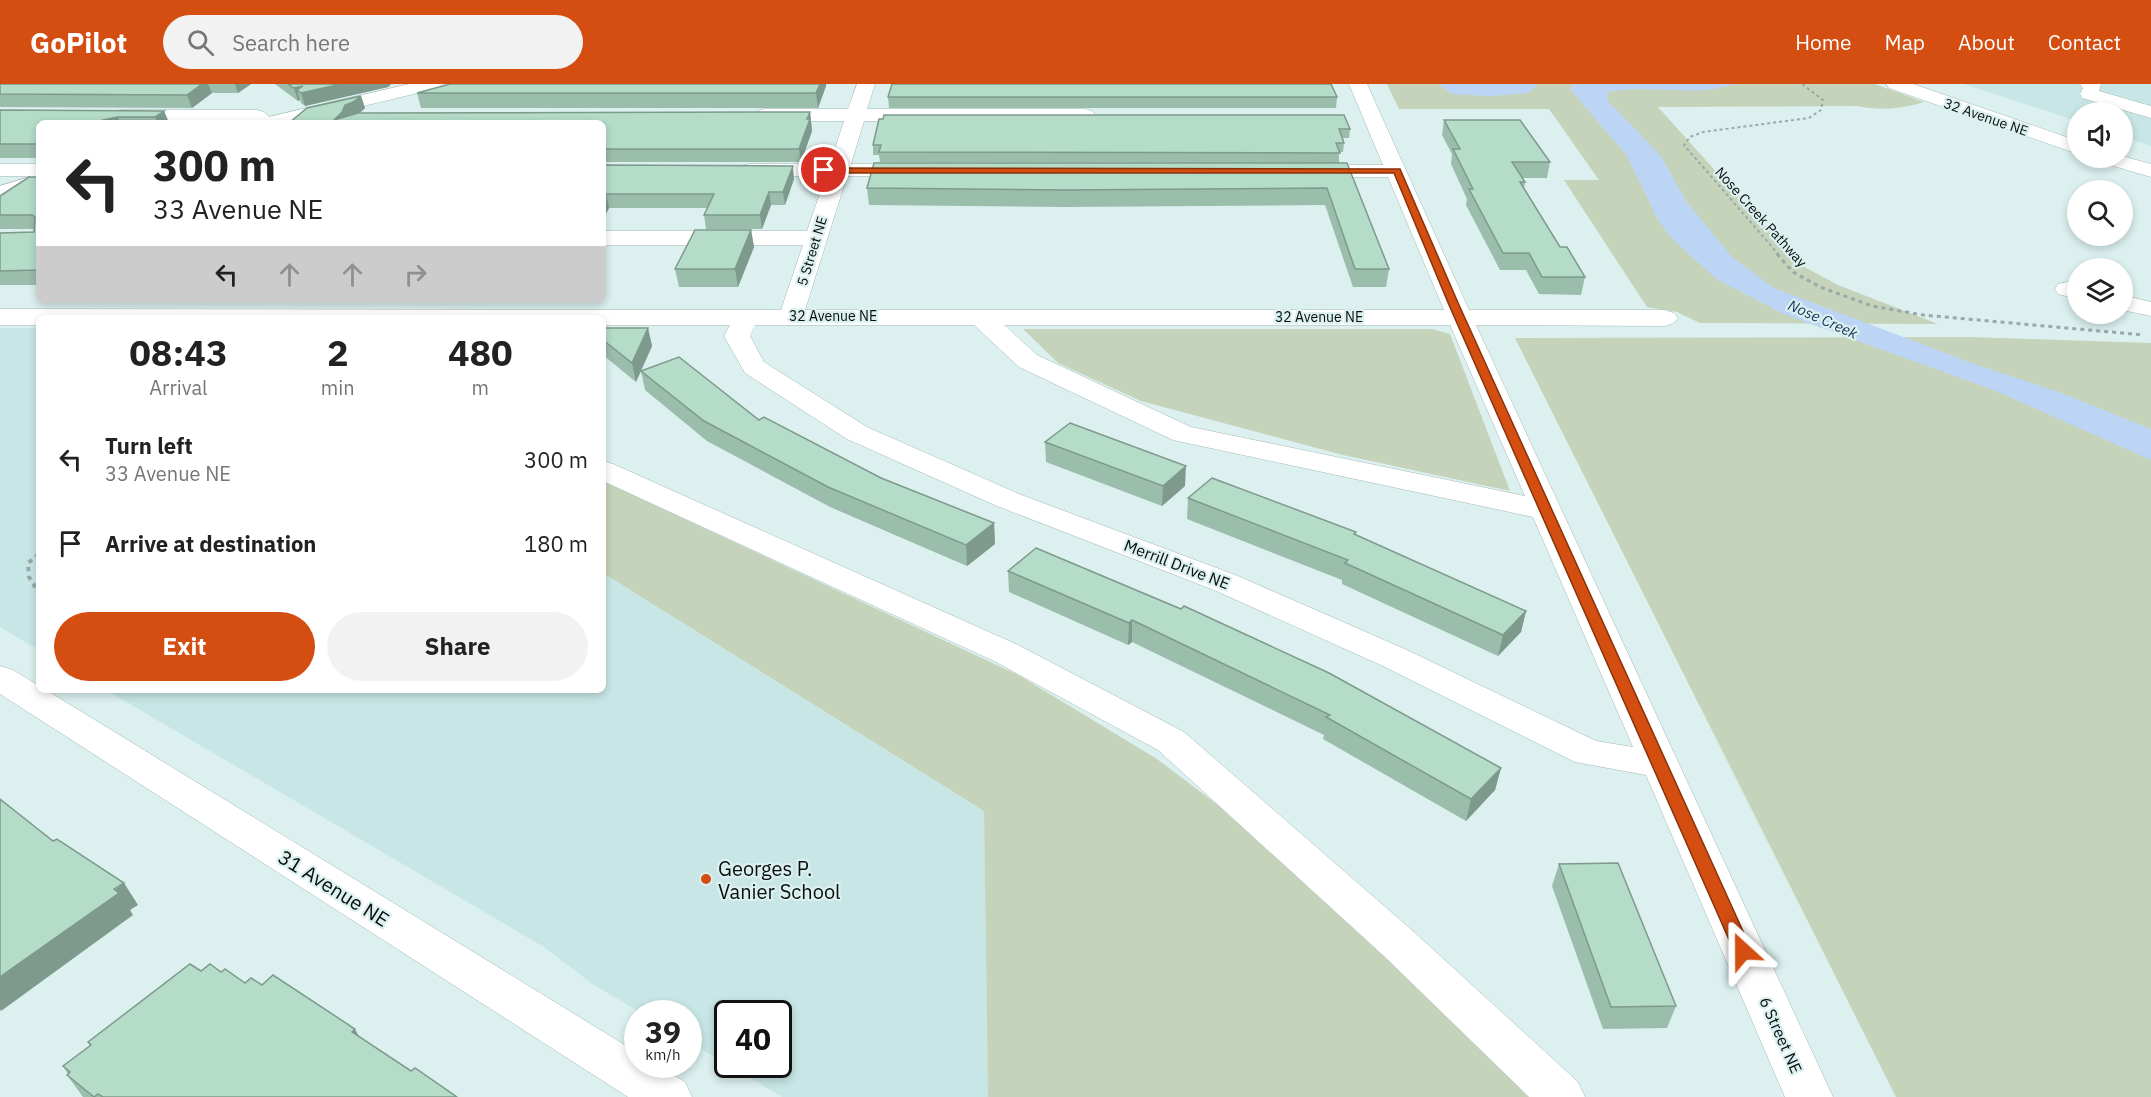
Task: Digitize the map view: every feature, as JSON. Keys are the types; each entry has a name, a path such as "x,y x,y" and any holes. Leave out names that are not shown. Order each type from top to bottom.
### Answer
{"street":[{"path":"279,120 433,84"},
{"name":"5 Street NE","path":"791,316 866,84"},
{"name":"6 Street NE","path":"1358,84 1363,116 1397,171 1809,1097"},
{"name":"32 Avenue NE","path":"1895,84 2067,144"},
{"name":"32 Avenue NE","path":"1936,84 2067,128"},
{"path":"2089,89 2151,112"},
{"path":"743,115 1107,115"},
{"path":"96,116 257,116 262,120"},
{"path":"2133,149 2151,155"},
{"path":"2133,166 2151,171"},
{"path":"0,170 36,170"},
{"path":"730,170 934,170"},
{"path":"1279,171 1397,171"},
{"path":"0,193 36,181"},
{"path":"606,238 815,238"},
{"path":"2133,305 2151,309"},
{"name":"Merrill Drive NE","path":"746,316 737,336 754,368 857,433 1008,500 1226,583 1395,658 1588,753 1659,764"},
{"name":"32 Avenue NE","path":"0,317 36,317"},
{"name":"32 Avenue NE","path":"606,317 1665,318"},
{"path":"980,317 1028,361 1183,434 1546,510"},
{"path":"606,471 1006,653 1171,741 1399,944 1561,1097"},
{"name":"31 Avenue NE","path":"0,678 668,1097"}],"path":[{"name":"Nose Creek Pathway","path":"1802,84 1823,100 1821,110 1809,118 1703,132 1690,137 1684,145 1793,272 1845,299 1889,312 1931,318 2151,335"},
{"path":"36,557 28,564 27,570 36,587"}],"shaded area":[{"path":"1964,84 2151,84 2151,146 2133,140 2133,102 2067,102 2067,118"},
{"path":"0,328 36,328 36,648 0,627"},
{"name":"Georges P. Vanier School","path":"606,575 984,811 988,1097 782,1097 750,1078 792,1078 792,1000 714,1000 714,1057 702,1049 702,1000 624,1000 624,1003 591,983 544,947 111,693 606,693"}],"green space":[{"path":"1387,84 1875,84 1924,102 1883,109 1857,106 1658,107 1799,264 1838,285 1938,324 1700,323 1677,312 1647,307 1564,180 1599,180 1549,109 1399,109"},
{"path":"1023,329 1432,329 1450,334 1510,491 1343,455 1141,401 1058,363"},
{"path":"1968,337 2151,343 2151,1097 1896,1097 1515,338"},
{"path":"606,482 1020,676 1157,759 1223,809 1537,1097 988,1097 984,811 606,575"}],"water":[{"path":"1438,84 1538,84 1529,93 1489,96 1452,94"},
{"name":"Nose Creek","path":"1576,84 1734,84 1704,90 1640,89 1608,92 1608,101 1661,156 1686,201 1732,257 1774,288 1977,365 2059,392 2151,429 2151,460 1996,391 1786,315 1718,280 1673,240 1658,220 1627,156 1570,89"}],"building":[{"path":"0,84 202,84 187,95 0,94"},
{"path":"288,84 341,84 301,93 297,90 303,86 294,88"},
{"path":"450,84 820,84 816,93 417,93"},
{"path":"892,84 1331,84 1337,97 888,97"},
{"path":"361,96 345,105 334,120 293,120 307,108"},
{"path":"0,110 164,111 155,117 36,120 36,144 0,144"},
{"path":"810,112 807,119 810,119 799,149 606,149 606,120 334,120 358,113"},
{"path":"884,115 1344,115 1350,129 1339,129 1344,143 1336,143 1340,153 879,152 881,145 873,145 879,119 883,119"},
{"path":"1444,120 1520,120 1550,162 1512,162 1525,182 1520,182 1560,247 1567,247 1585,277 1542,277 1529,253 1503,253 1469,189 1473,189 1453,149 1460,149"},
{"path":"874,163 1347,163 1389,269 1355,269 1327,188 1064,190 867,188"},
{"path":"606,165 793,166 783,192 769,192 760,215 704,215 714,194 606,194"},
{"path":"29,177 36,177 36,270 0,271 0,233 34,232 35,217 32,215 0,215 0,196"},
{"path":"695,230 751,230 735,269 675,269"},
{"path":"606,328 648,328 632,363 606,342"},
{"path":"679,357 759,420 764,417 881,478 994,523 966,545 828,487 704,421 641,371"},
{"path":"1070,423 1186,466 1163,486 1045,442"},
{"path":"1212,478 1356,532 1354,534 1526,611 1503,635 1345,563 1348,560 1188,498"},
{"path":"1036,548 1181,609 1184,606 1329,673 1501,768 1471,799 1326,717 1330,715 1132,620 1129,623 1008,571"},
{"path":"0,799 53,841 57,839 124,883 114,889 119,893 0,977"},
{"path":"1618,863 1676,1006 1611,1007 1559,864"},
{"path":"190,964 201,971 210,964 221,972 225,969 245,983 251,978 262,985 273,975 355,1029 352,1032 411,1071 415,1068 457,1097 103,1097 98,1094 94,1097 67,1075 70,1072 63,1066 91,1045 88,1042"}],"place":[{"name":"Georges P. Vanier School","path":"706,879"}],"route":[{"path":"824,170 1397,171 1454,305 1743,951"}]}
